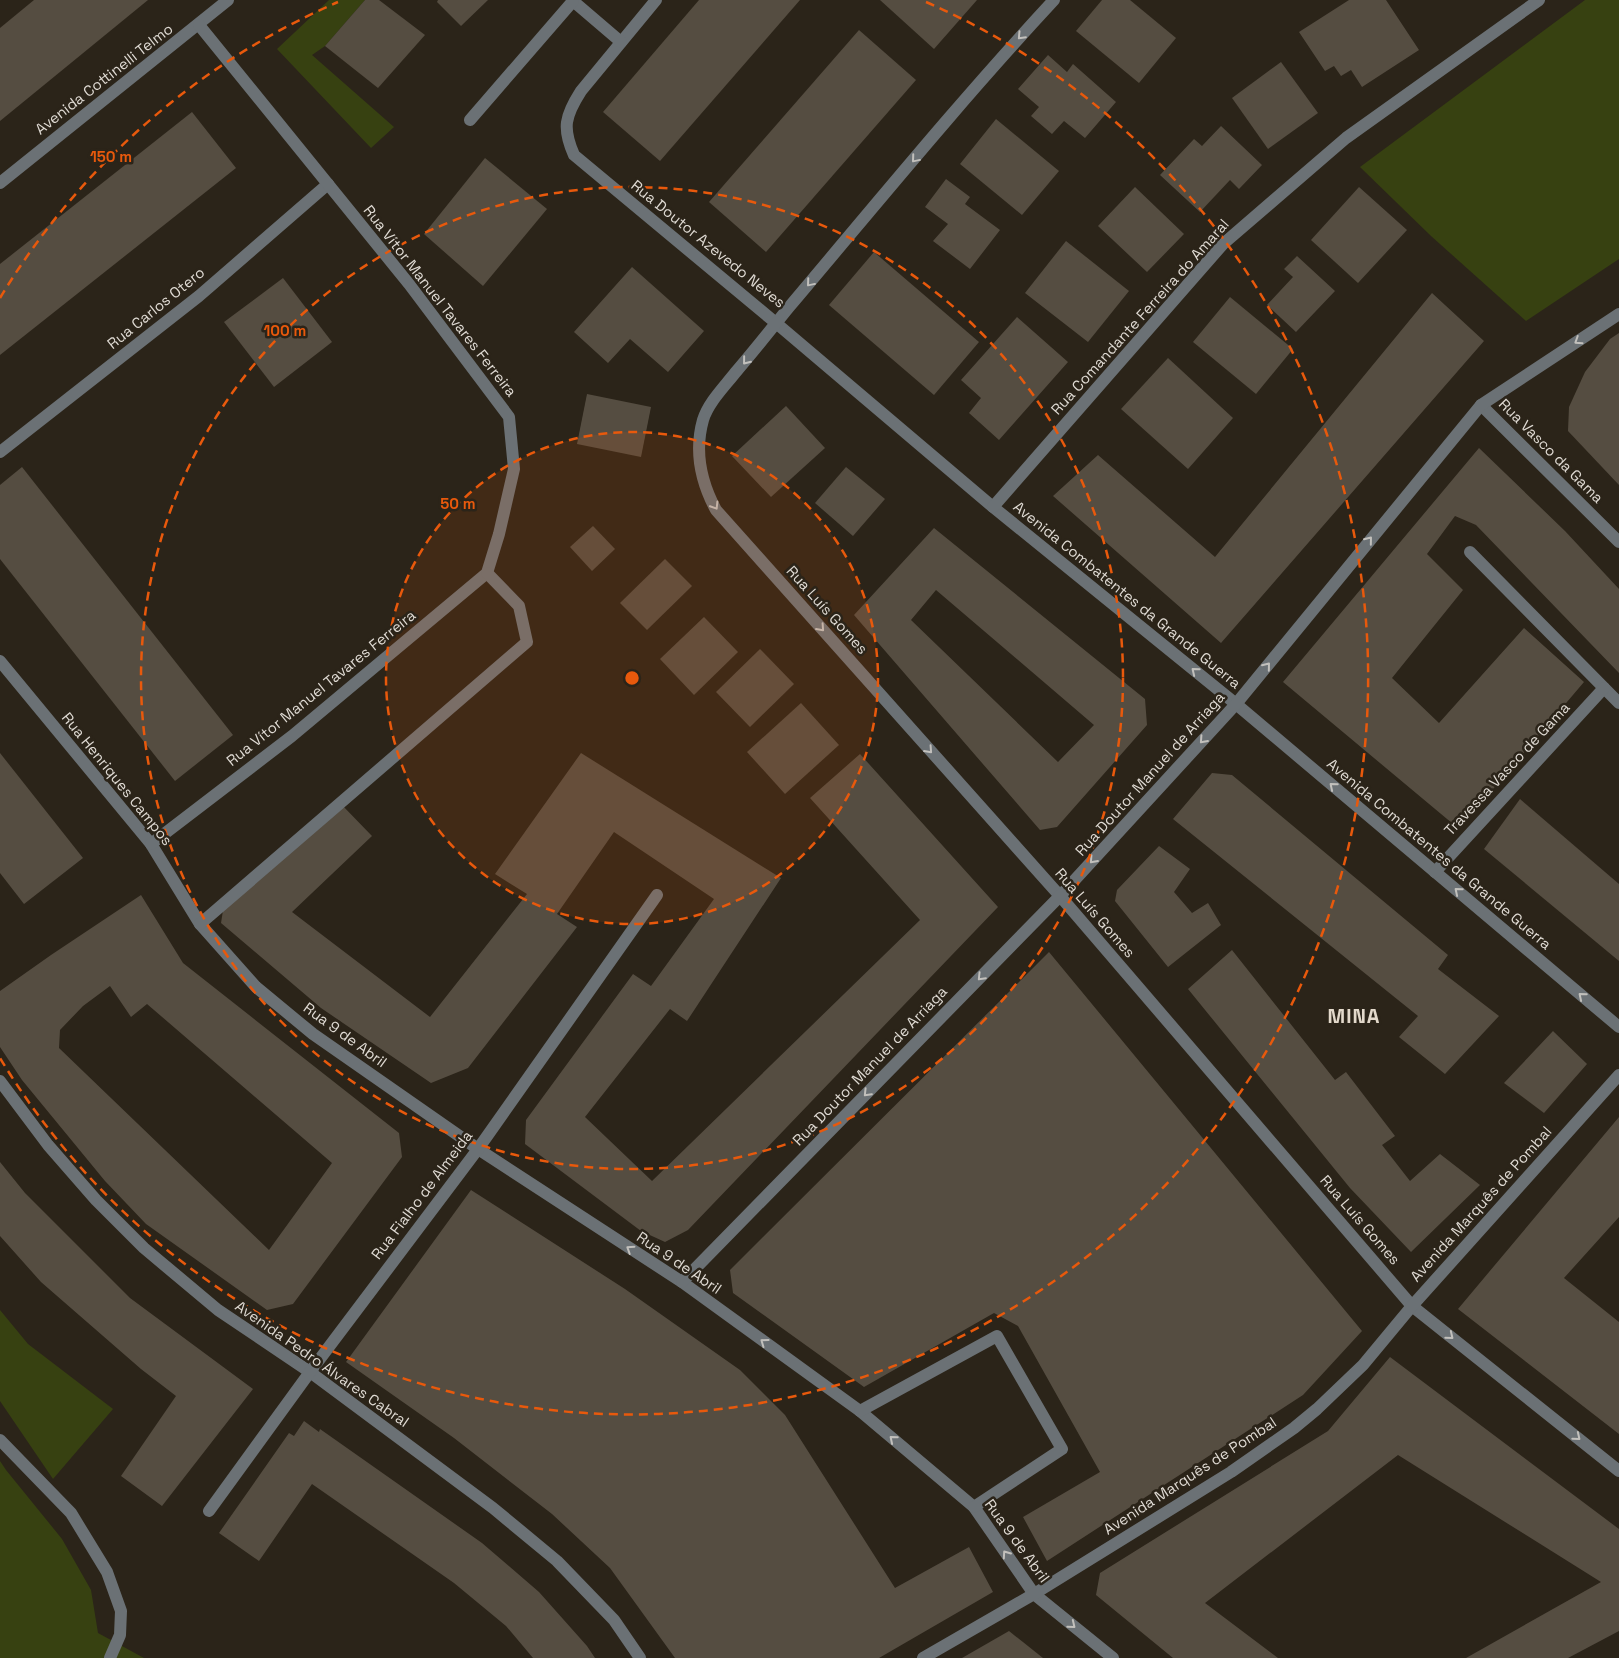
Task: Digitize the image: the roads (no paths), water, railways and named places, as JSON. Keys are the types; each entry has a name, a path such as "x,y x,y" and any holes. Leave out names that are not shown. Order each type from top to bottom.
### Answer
{"street":[{"name":"Avenida Cottinelli Telmo","path":"0,183 228,0"},
{"path":"470,120 572,0 621,42"},
{"name":"Rua Doutor Azevedo Neves","path":"656,0 581,91 570,108 567,123 567,139 574,155 776,323 999,60 1054,0"},
{"name":"Rua Comandante Ferreira do Amaral","path":"992,507 1223,244 1346,138 1539,0"},
{"name":"Rua Vítor Manuel Tavares Ferreira","path":"151,844 292,736 487,573 514,468 509,417 409,284 199,25"},
{"name":"Rua Carlos Otero","path":"0,452 199,296 328,184"},
{"name":"Rua Doutor Manuel de Arriaga","path":"682,1282 1060,896 1236,704 1481,405 1619,314"},
{"name":"Avenida Combatentes da Grande Guerra","path":"776,323 992,507 1236,704 1619,1027"},
{"name":"Rua Luís Gomes","path":"776,323 716,397 704,418 699,439 699,464 706,492 716,510 1060,896 1412,1306 1619,1471"},
{"name":"Rua Vasco da Gama","path":"1481,405 1619,542"},
{"path":"1470,552 1619,703"},
{"path":"200,924 527,642 519,606 487,573"},
{"name":"Rua Henriques Campos","path":"0,661 151,844 200,924"},
{"name":"Travessa Vasco de Gama","path":"1435,872 1604,688"},
{"name":"Rua Fialho de Almeida","path":"209,1512 310,1372 478,1150 657,894"},
{"name":"Rua 9 de Abril","path":"200,924 256,987 313,1034 478,1150 682,1282 860,1411 974,1507 1034,1594 1113,1658"},
{"name":"Avenida Marquês de Pombal","path":"923,1658 1034,1594 1231,1472 1294,1428 1339,1389 1363,1365 1412,1306 1619,1075"},
{"name":"Avenida Pedro Álvares Cabral","path":"0,1080 48,1145 96,1200 144,1248 218,1310 310,1372 493,1508 557,1561 614,1620 640,1658"},
{"path":"860,1411 997,1336 1062,1449 974,1507"},
{"path":"0,1440 70,1513 107,1572 121,1611 120,1635 110,1658"}],"district":[{"name":"MINA","path":"1354,1016"}]}
